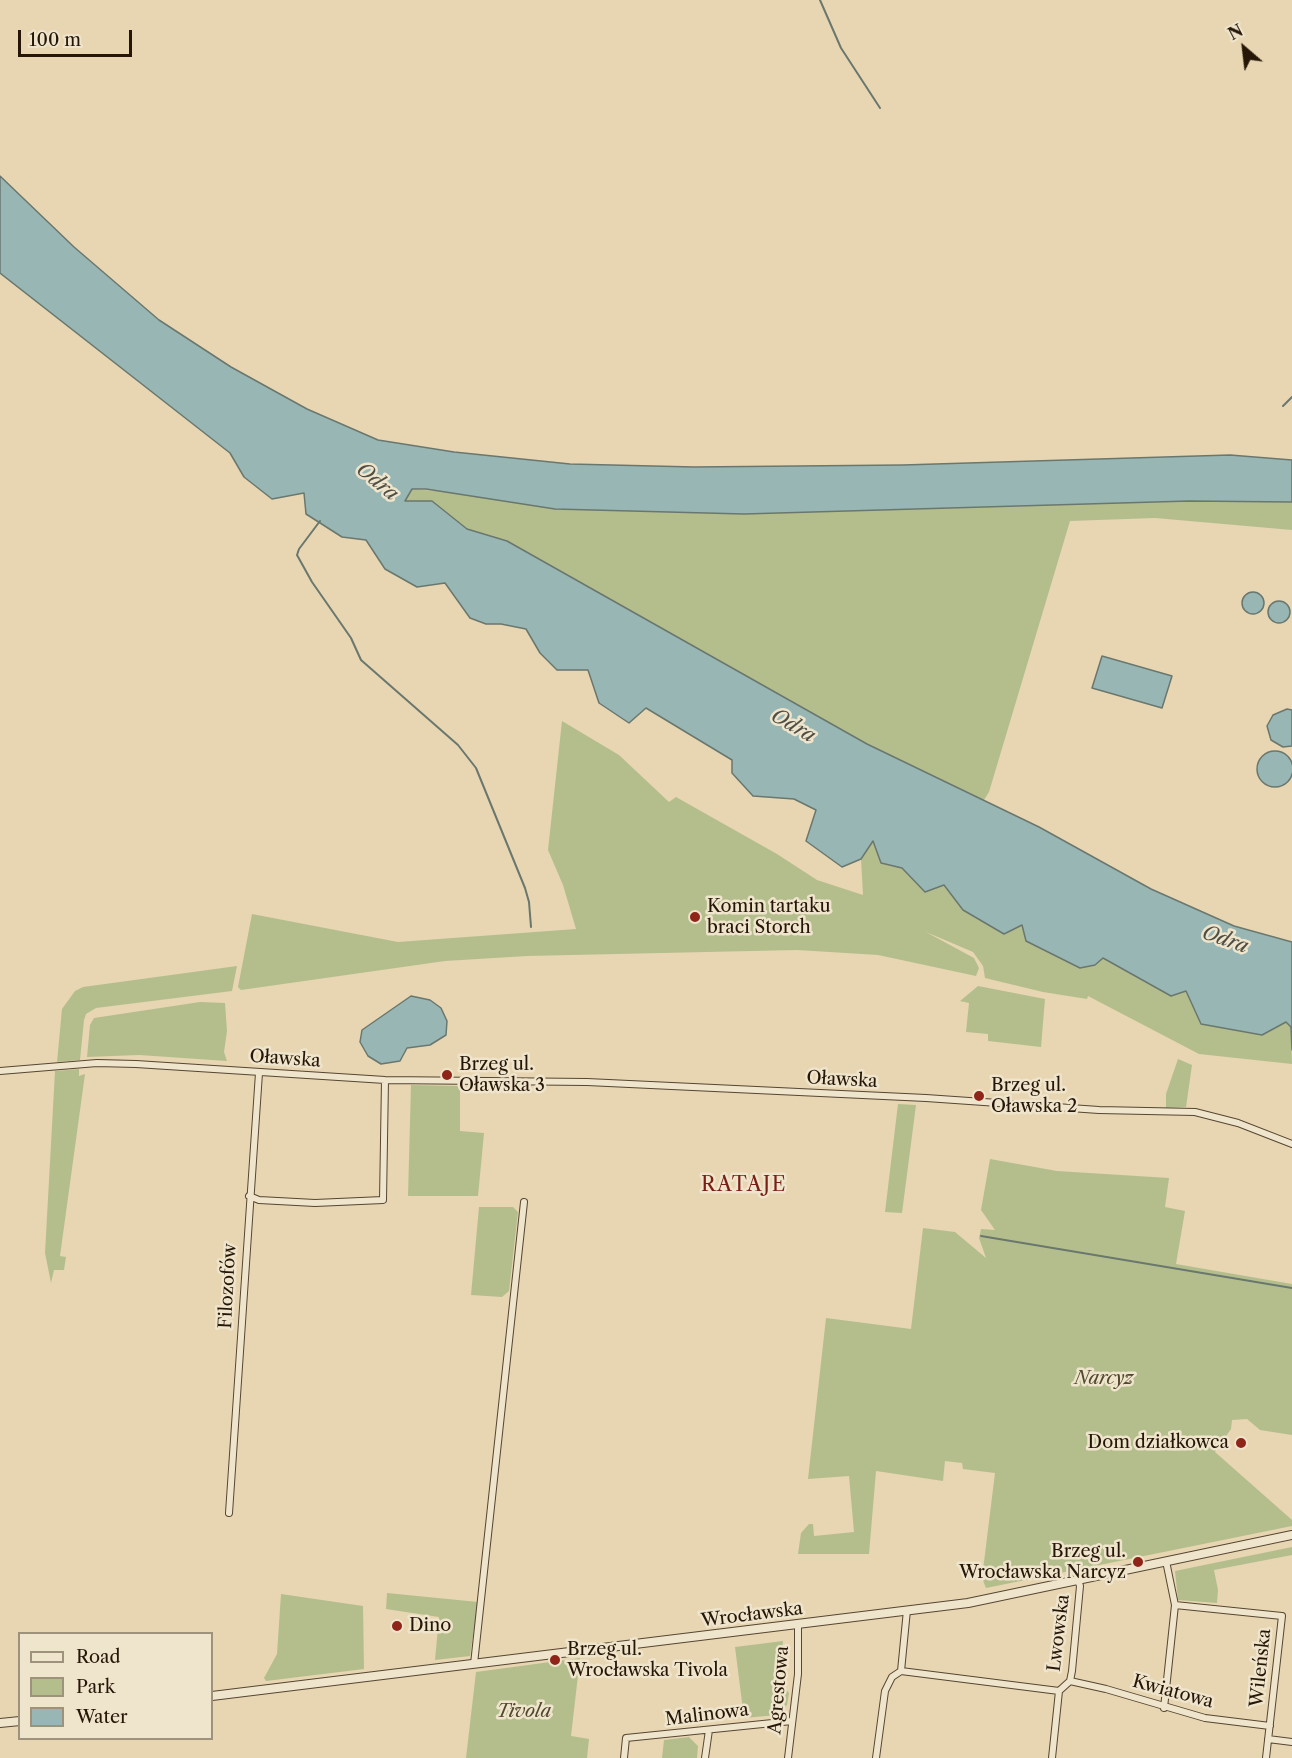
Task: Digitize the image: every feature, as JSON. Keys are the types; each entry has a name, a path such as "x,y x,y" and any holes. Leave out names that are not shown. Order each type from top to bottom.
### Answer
{"street":[{"name":"Oławska","path":"0,1071 97,1063 184,1065 258,1073 385,1080 587,1082 926,1098 1099,1110 1195,1112 1238,1123 1292,1144"},
{"name":"Filozofów","path":"229,1513 258,1073"},
{"path":"249,1196 259,1200 315,1203 383,1200 385,1080"},
{"path":"474,1664 524,1202"},
{"name":"Wrocławska","path":"213,1696 968,1603 1292,1535"},
{"path":"1164,1708 1175,1605 1166,1561"},
{"name":"Lwowska","path":"1052,1758 1059,1691 1070,1681 1080,1587 1078,1580"},
{"name":"Wileńska","path":"1175,1605 1282,1616 1266,1758"},
{"path":"901,1671 907,1610"},
{"name":"Agrestowa","path":"788,1758 798,1674 798,1624"},
{"path":"876,1758 885,1691 892,1677 901,1671 1059,1691"},
{"name":"Kwiatowa","path":"1070,1681 1106,1689 1164,1708 1205,1718 1270,1726"},
{"path":"0,1723 18,1720"},
{"name":"Malinowa","path":"624,1758 626,1738 792,1721"},
{"path":"705,1758 709,1730"},
{"path":"1268,1739 1292,1742"}],"green space":[{"path":"411,489 462,493 555,509 744,514 1189,501 1292,502 1292,530 1155,518 1070,521 989,792 984,800 867,744 507,541 467,529 432,502 405,501"},
{"path":"562,721 619,755 669,802 676,797 777,854 817,880 863,895 861,859 873,840 881,863 902,868 925,892 944,885 963,910 1022,924 1079,968 1095,965 1102,957 1171,996 1186,991 1286,1021 1291,1027 1292,1064 1199,1054 1088,996 1087,999 1043,992 985,978 983,966 973,952 926,932 974,958 979,968 976,976 878,955 797,950 527,956 445,961 241,990 238,987 252,914 398,942 576,929 563,885 548,850"},
{"path":"237,966 232,991 96,1008 86,1014 84,1020 80,1060 57,1062 62,1009 75,991 83,987"},
{"path":"978,986 1045,999 1041,1047 988,1041 988,1034 966,1032 969,1003 960,1001"},
{"path":"200,1002 225,1003 227,1031 224,1052 227,1061 139,1055 87,1057 90,1025 94,1018"},
{"path":"1178,1059 1192,1065 1186,1107 1166,1108 1166,1094"},
{"path":"79,1069 79,1076 85,1074 60,1256 66,1257 64,1270 54,1270 51,1283 45,1253 55,1071"},
{"path":"411,1085 460,1086 460,1131 484,1133 478,1196 408,1196"},
{"path":"898,1104 916,1105 902,1213 885,1212"},
{"name":"Narcyz","path":"990,1159 1057,1171 1169,1178 1165,1207 1185,1211 1176,1264 1292,1284 1292,1435 1260,1430 1247,1419 1232,1420 1231,1429 1215,1452 1292,1520 1292,1526 986,1588 982,1578 995,1473 963,1469 962,1463 945,1461 943,1481 876,1471 869,1554 798,1554 801,1533 809,1524 813,1524 814,1536 854,1532 849,1476 808,1479 826,1318 911,1329 923,1228 955,1232 986,1258 979,1238 981,1229 995,1230 981,1210"},
{"path":"479,1207 513,1207 518,1212 509,1291 502,1297 471,1295"},
{"path":"1292,1547 1292,1555 1214,1570 1218,1590 1217,1603 1178,1600 1175,1571"},
{"path":"387,1593 478,1602 470,1656 435,1660 439,1617 386,1609"},
{"path":"281,1594 363,1606 364,1669 266,1681 264,1678 277,1654"},
{"path":"783,1641 779,1681 789,1693 787,1705 777,1715 744,1718 735,1647"},
{"name":"Tivola","path":"580,1658 571,1736 589,1739 587,1758 466,1758 476,1672"},
{"path":"689,1737 698,1746 697,1758 662,1758 664,1740"}],"water":[{"name":"Odra","path":"0,176 74,247 159,320 231,367 307,409 378,440 454,452 570,464 694,467 903,465 1230,455 1292,460 1292,502 1189,501 744,514 555,509 426,489 412,489 405,501 432,501 467,529 507,541 867,744 1039,827 1151,889 1234,926 1292,942 1292,1050 1291,1027 1286,1022 1262,1035 1201,1024 1186,991 1171,996 1103,958 1095,965 1080,968 1026,941 1022,925 1004,934 963,910 944,885 925,892 902,868 881,863 873,841 861,859 842,867 806,841 816,810 794,799 753,796 732,773 732,760 646,708 629,723 599,703 588,670 557,670 540,653 526,629 501,624 486,624 470,618 445,583 417,587 385,569 366,540 342,537 306,514 304,493 272,499 244,477 230,453 0,273"},
{"path":"1249,592 1257,592 1264,599 1264,607 1257,614 1249,614 1242,607 1242,599"},
{"path":"1275,601 1283,601 1290,608 1290,616 1283,623 1275,623 1268,616 1268,608"},
{"path":"1102,656 1172,676 1162,708 1092,688"},
{"path":"1287,709 1292,710 1292,746 1283,747 1271,740 1267,726 1273,715"},
{"path":"1275,751 1288,756 1293,769 1288,782 1275,787 1262,782 1257,769 1262,756"},
{"path":"411,996 430,1000 441,1008 447,1021 446,1035 430,1045 407,1048 400,1061 381,1064 368,1056 360,1042 362,1030"}],"waterway":[{"path":"820,0 841,48 880,108"},
{"path":"1283,406 1292,397"},
{"path":"320,521 297,555 312,582 351,638 361,660 458,745 476,768 525,888 529,902 531,927"},
{"path":"981,1236 1292,1288"}],"place":[{"name":"Komin tartaku braci Storch","path":"695,917"},
{"name":"Brzeg ul. Oławska 3","path":"447,1075"},
{"name":"Brzeg ul. Oławska 2","path":"979,1096"},
{"name":"Dom działkowca","path":"1241,1443"},
{"name":"Brzeg ul. Wrocławska Narcyz","path":"1138,1562"},
{"name":"Dino","path":"397,1626"},
{"name":"Brzeg ul. Wrocławska Tivola","path":"555,1660"}],"district":[{"name":"RATAJE","path":"744,1185"}]}
